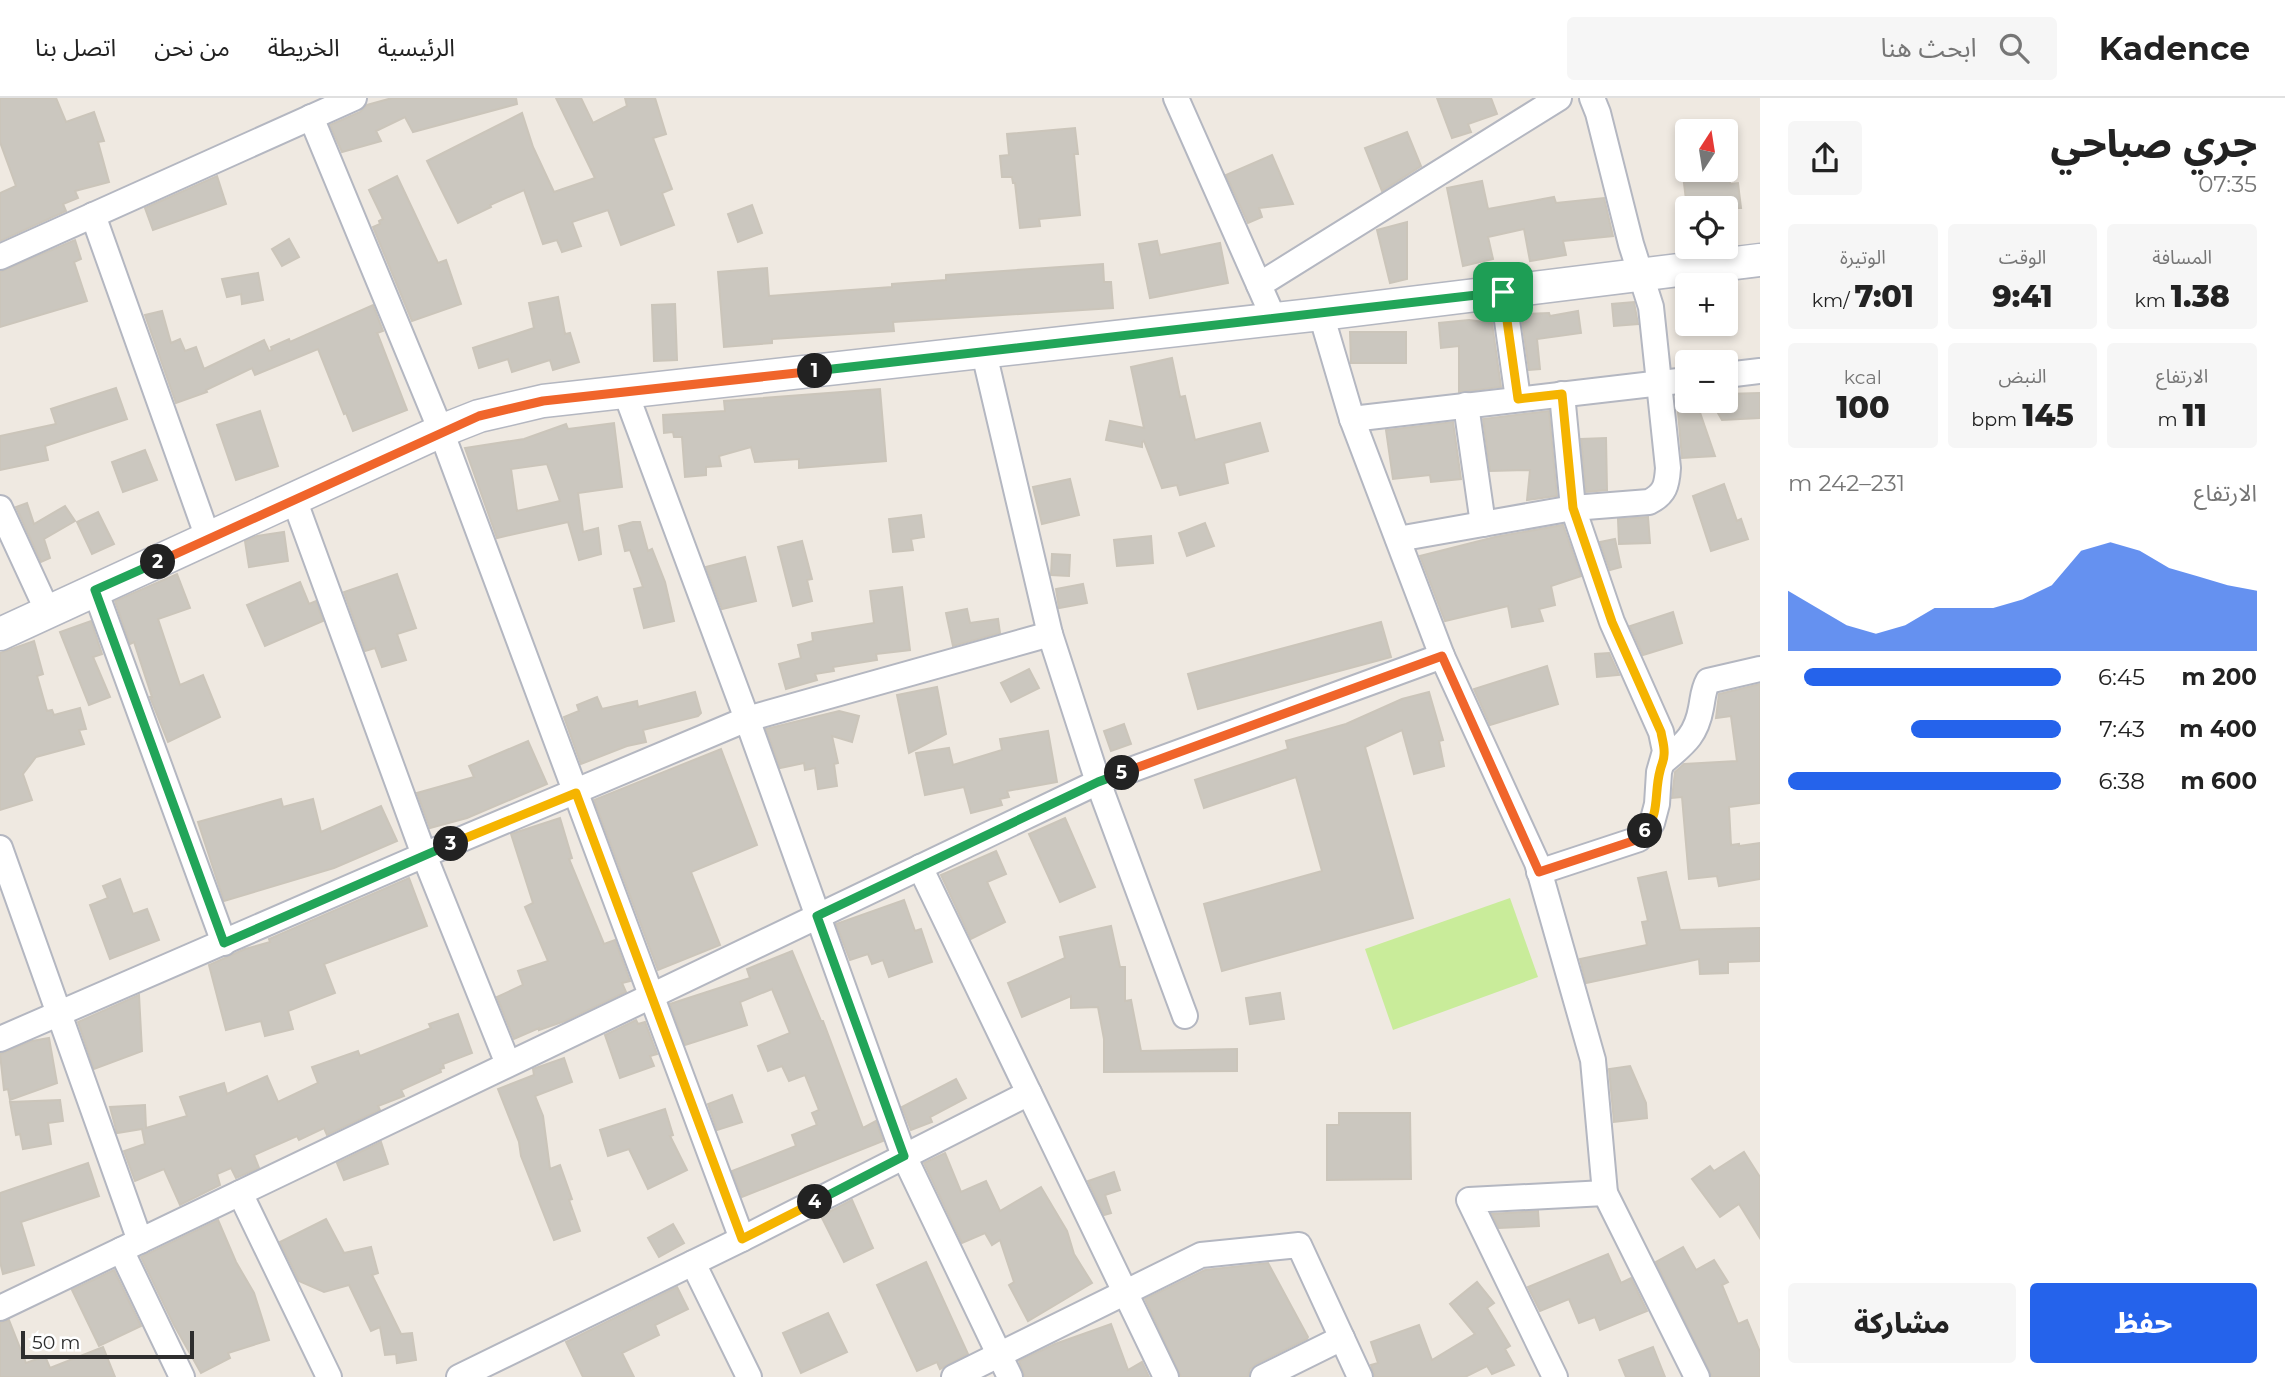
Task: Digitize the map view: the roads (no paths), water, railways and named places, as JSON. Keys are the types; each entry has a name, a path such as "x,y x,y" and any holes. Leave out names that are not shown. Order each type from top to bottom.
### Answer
{"street":[{"path":"0,257 354,98"},
{"path":"1176,98 1274,319"},
{"path":"1259,285 1559,98"},
{"path":"1398,539 1573,508 1649,502 1660,496 1667,485 1668,468 1651,307 1592,98"},
{"path":"311,117 441,431 742,1239"},
{"path":"93,215 208,538"},
{"path":"0,634 441,431 479,416 530,404 625,391 1321,314 1760,260"},
{"path":"1503,292 1518,399"},
{"path":"1321,314 1352,419 1442,656 1539,872 1593,1060 1605,1193 1697,1377"},
{"path":"984,353 1050,634 1098,782 1185,1016"},
{"path":"1738,374 1760,371"},
{"path":"1352,419 1675,381"},
{"path":"625,391 747,719 904,1156 1010,1377"},
{"path":"1539,872 1639,839 1652,824 1657,804 1659,772 1665,751 1661,732 1612,622 1573,508 1562,394"},
{"path":"1466,405 1483,524"},
{"path":"294,499 424,855 508,1065"},
{"path":"0,508 48,612"},
{"path":"95,590 224,943"},
{"path":"0,1039 424,855 747,719 1050,634"},
{"path":"0,1308 1098,782 1442,656"},
{"path":"1663,762 1689,741 1698,723 1703,688 1707,681 1760,669"},
{"path":"0,848 60,1014 131,1245 182,1377"},
{"path":"920,867 1166,1377"},
{"path":"459,1377 742,1239 1029,1093"},
{"path":"240,1193 329,1377"},
{"path":"1555,1377 1469,1200 1605,1193"},
{"path":"954,1377 1201,1255 1299,1245 1360,1377"},
{"path":"693,1263 749,1377"},
{"path":"1263,1377 1342,1338"}]}
